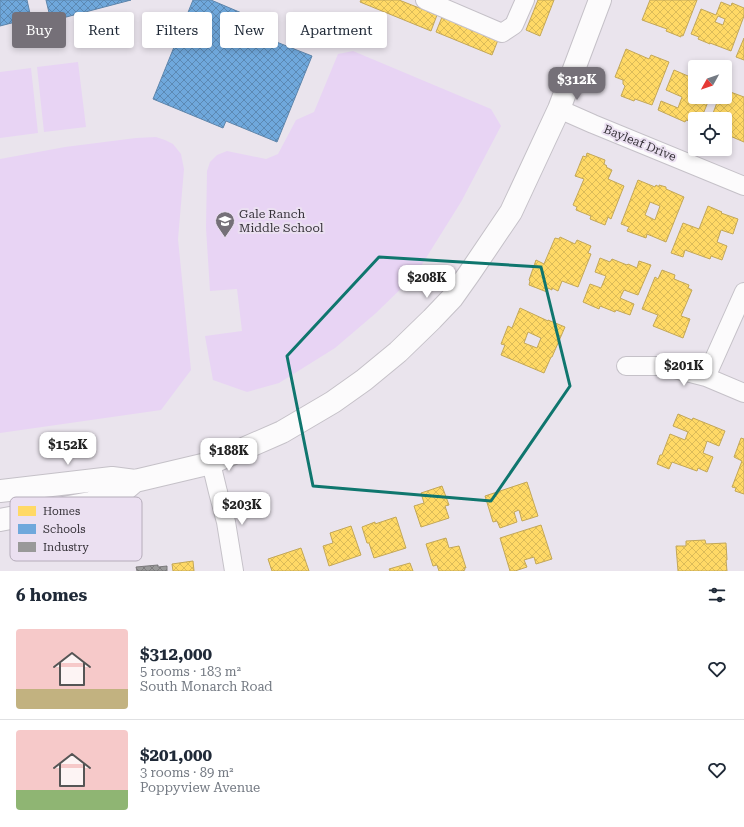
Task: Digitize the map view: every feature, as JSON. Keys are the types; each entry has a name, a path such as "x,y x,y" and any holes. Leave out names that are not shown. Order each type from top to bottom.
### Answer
{"street":[{"path":"425,0 502,33 514,25 525,0"},
{"path":"0,491 112,478 135,481 211,463 282,432 333,402 364,380 398,352 452,298 511,212 559,109 600,0"},
{"name":"Bayleaf Drive","path":"559,109 744,186"},
{"path":"706,377 744,292"},
{"path":"626,366 663,366 706,377 744,393"},
{"path":"211,463 226,522 234,571"},
{"path":"116,497 135,481"},
{"path":"0,520 10,518"}],"highlighted area":[{"path":"379,257 541,267 570,386 491,501 313,486 287,356"}],"shaded area":[{"path":"353,51 491,109 501,126 461,202 416,274 376,313 335,348 279,383 247,392 213,380 205,336 242,331 237,289 210,291 206,228 207,171 210,162 217,155 227,151 266,159 278,154 296,120 314,112 338,54"},
{"path":"78,62 86,127 44,132 37,67"},
{"path":"31,68 38,133 0,138 0,72"},
{"path":"156,137 173,144 181,154 184,169 178,239 191,370 161,410 0,433 0,159 65,147"}],"building: Homes":[{"path":"361,0 399,0 437,15 431,31 360,2"},
{"path":"538,0 554,0 540,36 526,30"},
{"path":"650,0 697,0 683,36 681,35 681,37 666,31 667,29 642,20"},
{"path":"721,2 731,6 732,3 744,8 744,16 731,51 698,39 699,37 691,34 701,9 716,15","holes":["718,16 725,19 723,25 715,22"]},
{"path":"442,17 498,40 492,55 436,32"},
{"path":"744,38 744,60 736,57"},
{"path":"626,49 649,59 651,55 669,62 652,105 621,96 625,86 623,84 623,80 615,77"},
{"path":"674,70 688,76 688,104 707,104 704,112 688,112 688,121 686,120 685,122 658,110 661,101 678,108 682,97 666,90"},
{"path":"732,93 744,97 744,142 732,137 732,112 713,112 716,104 732,104"},
{"path":"587,153 605,160 604,164 607,166 606,167 612,170 608,179 624,186 611,219 608,217 605,225 590,219 591,216 576,210 577,207 573,205 584,179 575,176 583,156 586,157"},
{"path":"638,180 655,187 656,185 659,187 659,185 666,187 666,189 684,197 666,242 647,234 646,238 627,231 629,227 621,224","holes":["650,202 660,206 655,220 645,215"]},
{"path":"708,206 722,212 721,213 738,219 733,234 721,230 717,242 727,246 722,260 711,256 710,259 685,250 683,257 671,253 683,223 699,229"},
{"path":"560,237 575,244 577,240 591,246 588,253 591,254 578,287 562,281 558,291 548,288 547,292 529,285 529,280 536,260 544,264 555,238 559,239"},
{"path":"600,258 610,262 612,259 637,268 639,261 651,265 638,295 624,290 620,298 634,304 630,315 616,310 615,312 600,306 599,309 583,302 590,284 601,288 606,276 595,272"},
{"path":"662,270 675,275 674,279 689,285 688,288 692,290 681,316 690,319 683,338 653,326 658,315 642,309 655,277 658,279"},
{"path":"520,308 565,327 544,373 501,355 505,345 501,344 508,326 512,328","holes":["528,332 541,338 537,348 524,343"]},
{"path":"678,414 692,420 693,418 725,431 719,446 707,441 703,453 713,457 707,472 698,468 697,471 672,462 669,469 657,464 670,434 685,440 688,432 673,426"},
{"path":"741,438 744,439 744,494 735,491 736,488 732,487 742,461 734,457"},
{"path":"527,482 538,516 522,521 519,510 514,512 517,522 500,528 497,521 493,522 485,496"},
{"path":"442,486 449,505 445,506 449,518 421,527 414,506 424,503 421,493"},
{"path":"396,517 406,548 374,558 362,527"},
{"path":"541,525 552,559 536,564 534,557 524,560 527,567 510,571 500,538"},
{"path":"351,526 361,555 329,566 323,546 333,543 330,533"},
{"path":"446,538 449,548 459,546 466,568 464,568 465,570 439,571 437,565 433,566 426,544"},
{"path":"705,540 706,544 726,543 727,571 678,571 676,546 686,546 686,541"},
{"path":"301,548 309,571 272,571 268,559"},
{"path":"193,561 194,571 173,571 172,564"},
{"path":"410,563 413,571 390,571 389,569"}],"building: Schools":[{"path":"0,0 27,0 30,12 12,12 12,23 0,26"},
{"path":"46,0 131,0 85,12 74,12 74,15 66,17 66,12 49,12"},
{"path":"193,0 211,0 239,12 220,12 220,48 278,48 278,43 286,46 286,48 292,48 312,56 277,142 226,121 223,128 153,99 174,48 212,48 212,12 188,12"}],"building: Industry":[{"path":"158,565 158,567 167,566 167,571 137,571 136,567"}],"place":[{"name":"Gale Ranch Middle School","path":"225,238"}]}
